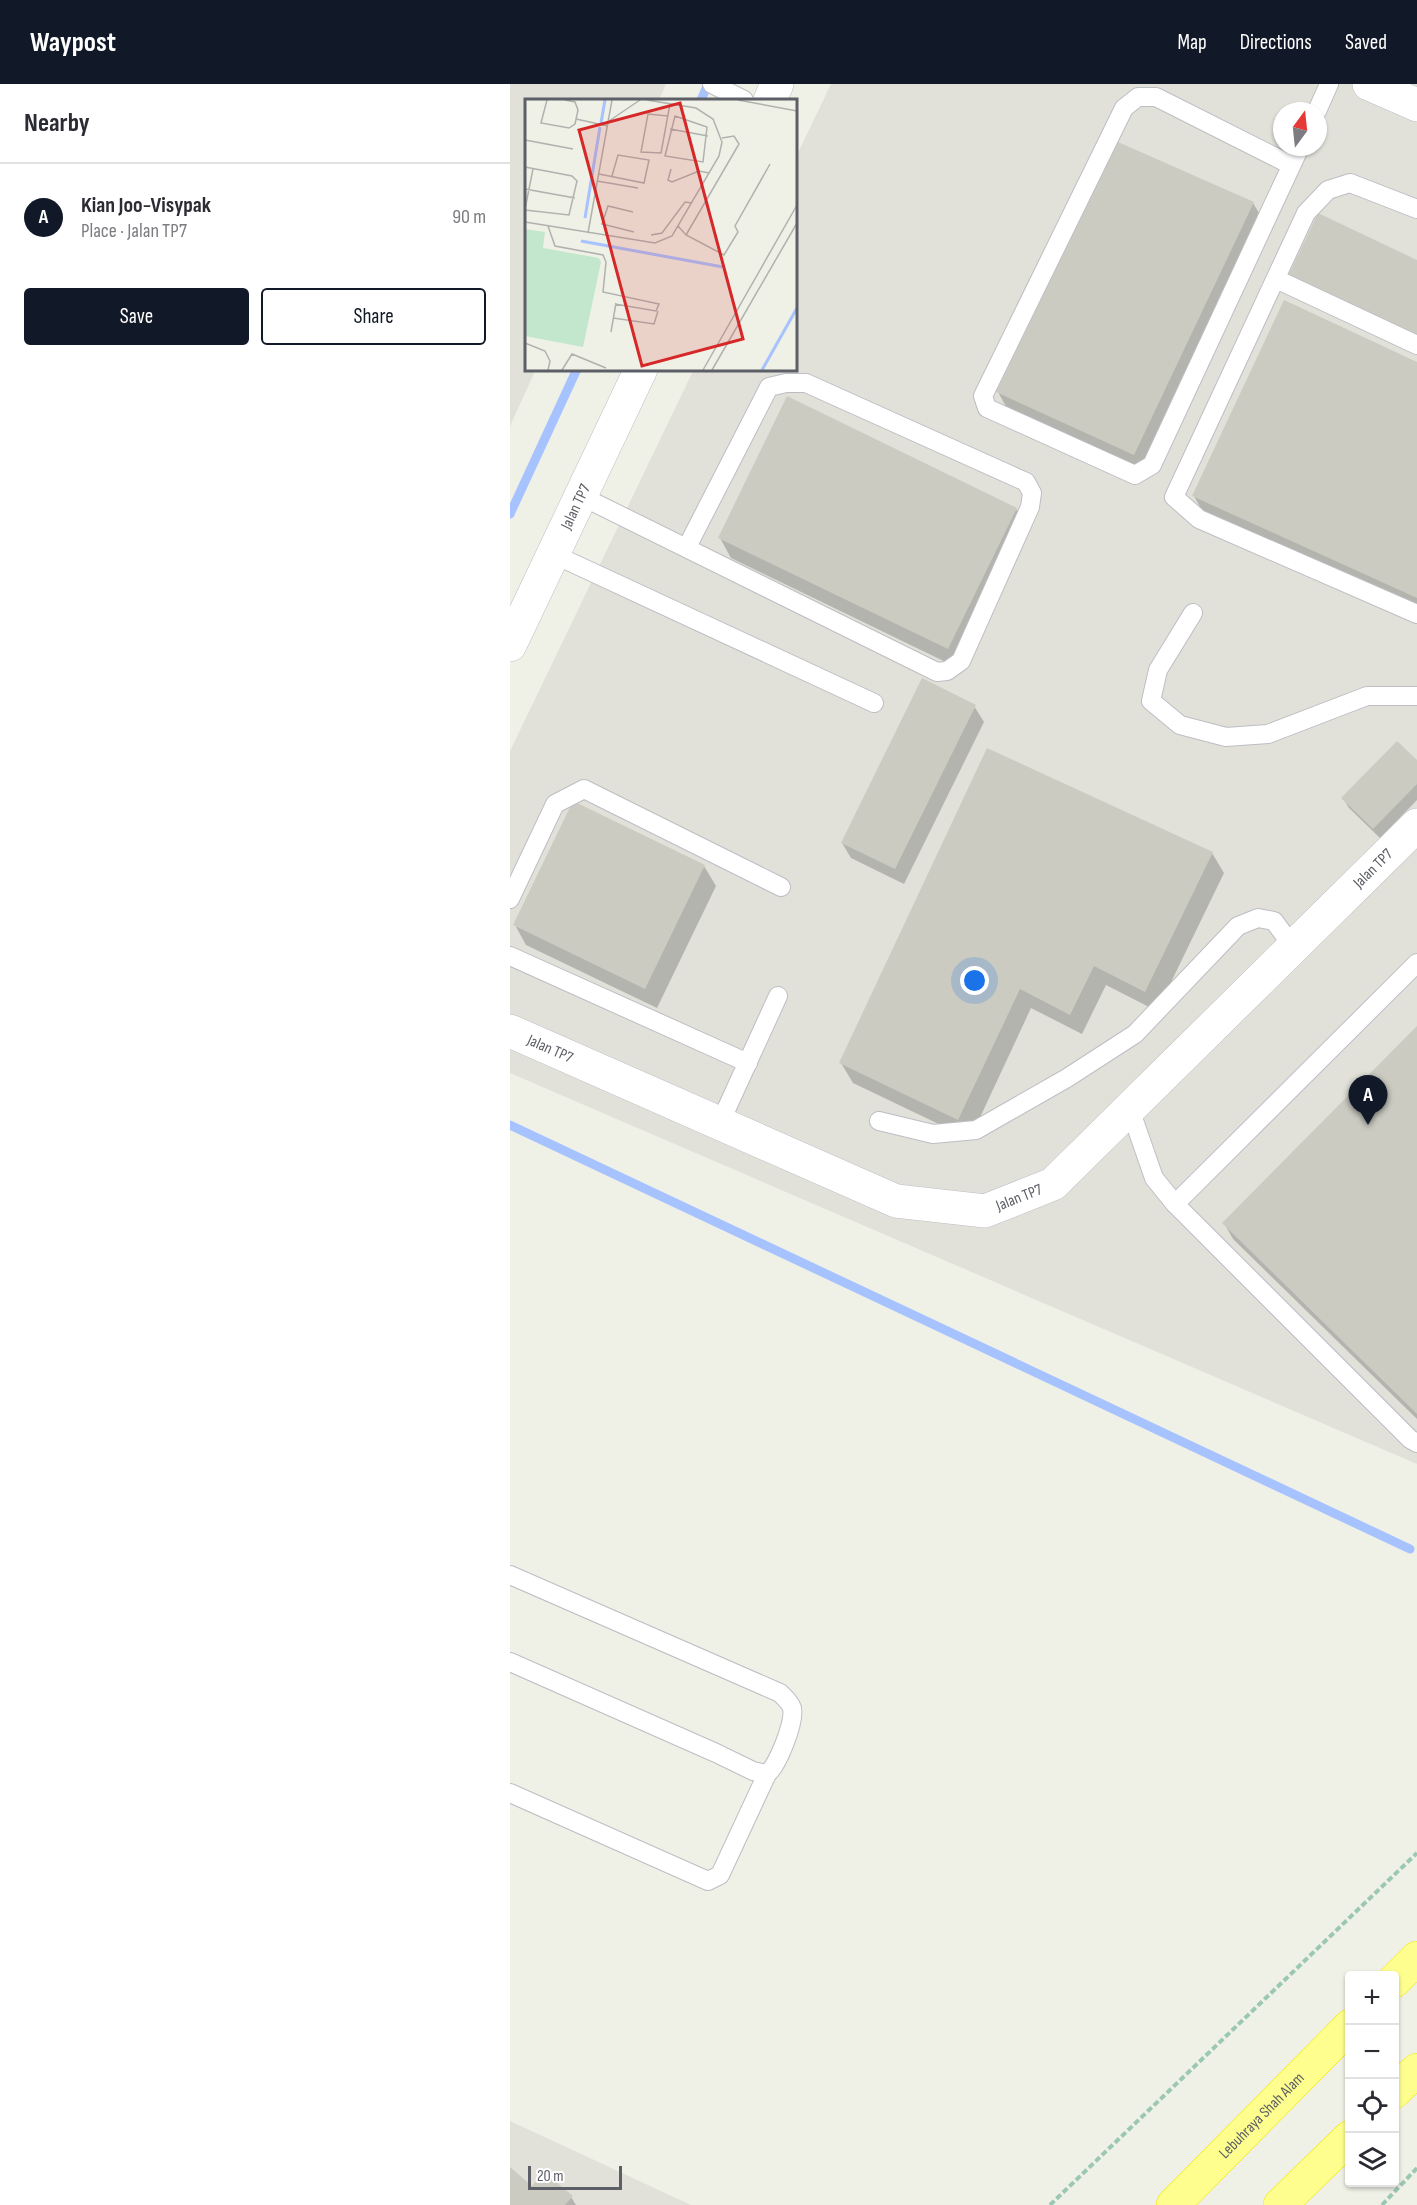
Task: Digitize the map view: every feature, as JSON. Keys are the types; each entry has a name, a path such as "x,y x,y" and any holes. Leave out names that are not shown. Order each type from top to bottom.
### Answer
{"highway":[{"path":"1399,1977 1417,1958"},
{"name":"Lebuhraya Shah Alam","path":"1173,2205 1345,2031"},
{"path":"1399,2088 1417,2070"},
{"path":"1280,2205 1345,2142"}],"street":[{"path":"770,99 777,84"},
{"path":"1369,84 1417,105"},
{"name":"Jalan TP7","path":"510,645 641,370"},
{"name":"Jalan TP7","path":"510,1031 896,1201 985,1211 1053,1184 1417,825"}],"lane":[{"path":"712,84 742,99"},
{"path":"1321,102 1329,84"},
{"path":"1292,165 1156,97 1138,97 1124,108 982,396 987,408 1135,475 1152,465 1292,165 1296,156"},
{"path":"1416,205 1350,183 1328,190 1306,213 1174,497 1199,519 1417,614"},
{"path":"1276,279 1417,345"},
{"path":"581,496 937,672 947,671 961,662 1030,507 1032,494 1026,482 816,387 806,383 786,383 769,387 687,547"},
{"path":"553,554 874,703"},
{"path":"1194,613 1158,670 1151,701 1180,725 1226,737 1268,734 1367,696 1417,696"},
{"path":"510,899 555,804 584,789 782,887"},
{"path":"879,1121 933,1134 976,1130 1067,1078 1135,1034 1238,926 1258,918 1274,921 1293,947"},
{"path":"510,956 748,1063"},
{"path":"1175,1204 1417,963"},
{"path":"720,1124 778,996"},
{"path":"1130,1109 1154,1178 1175,1204 1410,1439 1417,1443"},
{"path":"510,1575 780,1693 792,1708 792,1719 772,1769 767,1774 720,1875 708,1881 510,1792"},
{"path":"510,1662 753,1771 767,1774"}],"path":[{"path":"1050,2205 1417,1853"},
{"path":"1382,2205 1417,2168"}],"shaded area":[{"path":"510,84 666,84 659,99 525,99 525,370 536,370 510,426"},
{"path":"831,84 1417,84 1417,1464 510,1073 510,751 694,370 796,370 796,157"},
{"path":"510,2121 691,2205 510,2205"}],"building":[{"path":"1118,142 1254,202 1134,455 996,392"},
{"path":"1318,213 1417,260 1417,337 1288,276"},
{"path":"1284,300 1417,362 1417,598 1192,496"},
{"path":"787,396 1017,508 948,649 718,538"},
{"path":"922,678 976,705 895,869 841,843"},
{"path":"1397,741 1417,760 1417,784 1373,829 1341,798"},
{"path":"987,748 1213,852 1145,992 1094,966 1070,1015 1020,989 958,1120 839,1063"},
{"path":"573,801 705,865 645,989 513,925"},
{"path":"1417,1026 1417,1414 1222,1223"},
{"path":"510,2167 532,2186 544,2172 573,2196 565,2205 510,2205"}],"waterway":[{"path":"701,99 708,84"},
{"path":"510,514 577,370"},
{"path":"510,1125 1410,1549"}],"place":[{"name":"Kian Joo-Visypak","path":"1368,1125"}]}
